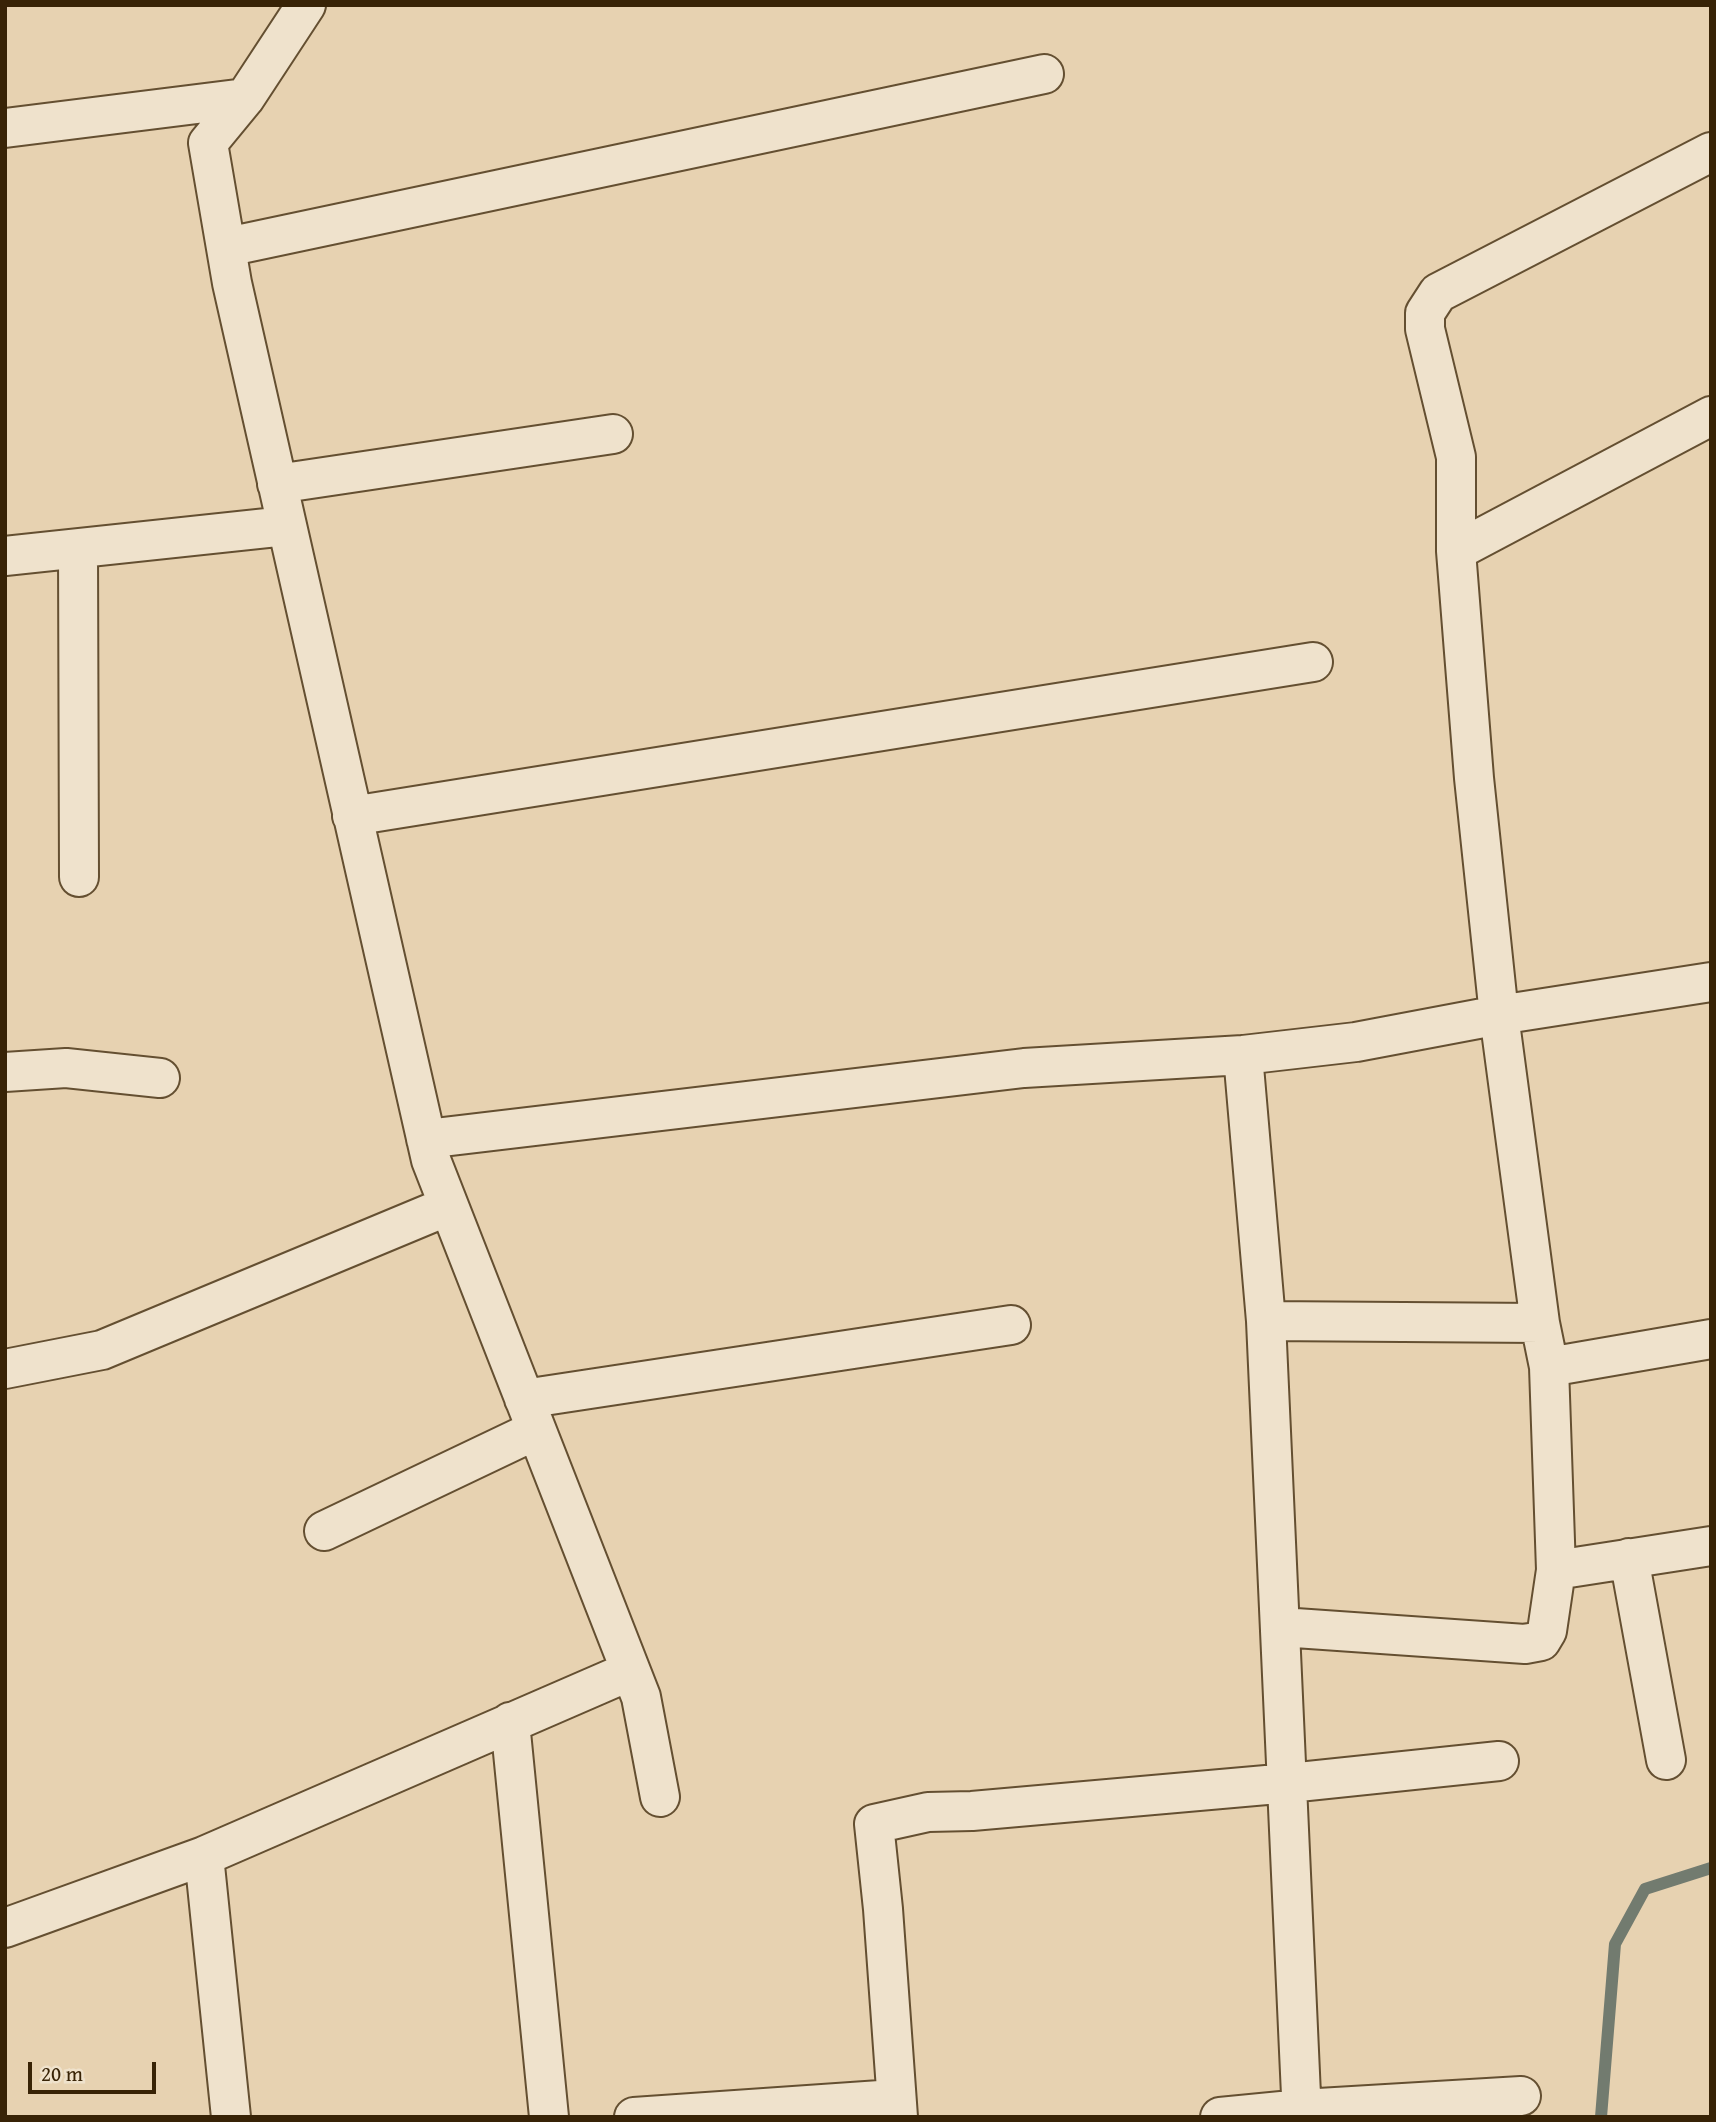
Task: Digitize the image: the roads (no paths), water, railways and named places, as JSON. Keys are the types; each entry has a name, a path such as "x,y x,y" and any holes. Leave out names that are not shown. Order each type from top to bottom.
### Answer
{"street":[{"path":"306,5 245,99 208,143 232,283 431,1160 631,1671 640,1697 660,1797"},
{"path":"227,247 1044,74"},
{"path":"5,128 245,99"},
{"path":"1280,1627 1525,1644 1541,1641 1547,1630 1556,1570 1549,1367 1540,1323 1499,1014 1474,778 1456,551 1456,457 1425,329 1425,313 1438,293 1711,152"},
{"path":"1456,551 1711,416"},
{"path":"278,484 613,434"},
{"path":"5,556 286,526"},
{"path":"78,549 79,877"},
{"path":"352,816 1313,662"},
{"path":"426,1139 1024,1068 1243,1055 1356,1042 1499,1014 1711,982"},
{"path":"1243,1055 1266,1321 1302,2113"},
{"path":"5,1072 66,1068 160,1078"},
{"path":"5,1369 103,1350 448,1206"},
{"path":"1266,1321 1540,1323"},
{"path":"324,1531 530,1414 1012,1325"},
{"path":"1549,1367 1711,1339"},
{"path":"1556,1570 1711,1546"},
{"path":"1629,1558 1666,1760"},
{"path":"5,1928 204,1856 631,1671"},
{"path":"510,1722 549,2117"},
{"path":"634,2117 896,2108 883,1909 874,1824 928,1812 972,1811 1289,1783 1499,1761"},
{"path":"204,1856 231,2117"},
{"path":"1220,2117 1521,2096"}],"waterway":[{"path":"1601,2117 1615,1944 1645,1889 1711,1868"}]}
